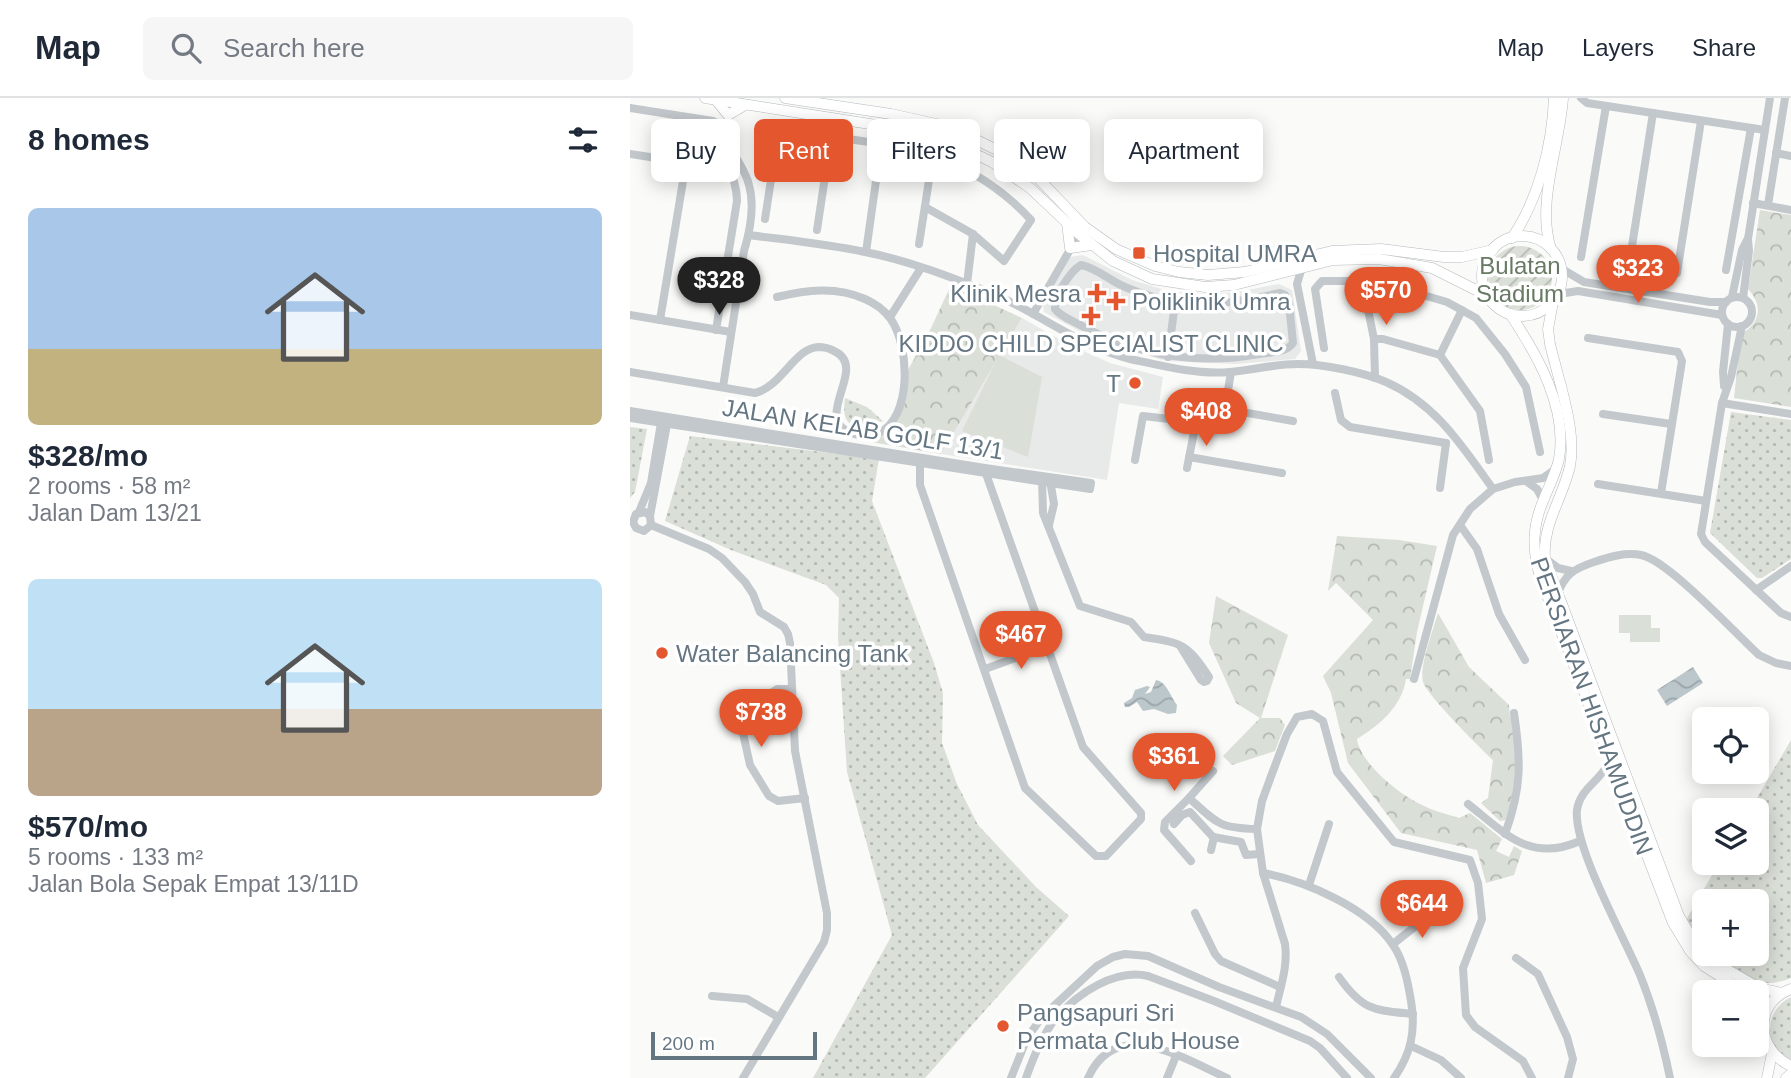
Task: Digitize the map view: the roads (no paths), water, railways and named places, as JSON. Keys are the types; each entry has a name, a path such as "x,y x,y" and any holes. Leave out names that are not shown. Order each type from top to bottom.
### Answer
{"main road":[{"path":"785,98 891,114 950,127 997,150 1038,178 1079,234 1092,245 1113,261 1152,279 1205,287 1234,285 1332,260 1379,259 1432,268 1488,296"},
{"path":"1512,238 1535,196 1554,98"},
{"path":"1493,250 1486,261 1483,284 1488,296 1501,310 1522,316 1533,315 1544,310 1556,298 1562,269 1547,237 1547,205 1563,98"},
{"path":"710,99 728,115 746,104"},
{"path":"710,99 890,127 950,142 992,162 1072,221 1116,248 1155,266 1179,272 1208,275 1245,272 1332,251 1381,249 1462,257 1493,250 1512,238 1526,237 1540,240 1551,248"},
{"path":"1072,221 1070,248 1092,245"},
{"path":"1079,234 1094,233"},
{"name":"PERSIARAN HISHAMUDDIN","path":"1556,298 1548,329 1572,444 1570,466 1548,523 1545,559 1679,916 1692,938"},
{"name":"PERSIARAN HISHAMUDDIN","path":"1510,314 1537,356 1547,378 1560,434 1557,468 1543,500 1534,532 1534,555 1609,762 1673,923 1704,966 1726,980"},
{"name":"PERSIARAN HISHAMUDDIN","path":"1721,966 1759,988 1787,991"},
{"path":"1769,1010 1772,1003 1787,991"},
{"path":"1769,1046 1772,1053 1791,1066"},
{"path":"1767,1078 1772,1053"},
{"path":"1786,1078 1791,1074"}],"street":[{"path":"1581,98 1587,103 1765,130"},
{"path":"1743,298 1748,239 1770,98"},
{"path":"723,387 749,234 751,195 744,170 728,136 730,100"},
{"path":"1768,205 1787,100"},
{"path":"1581,257 1606,106"},
{"path":"630,108 700,119"},
{"path":"1629,265 1653,113"},
{"path":"1677,273 1701,121"},
{"path":"1726,270 1751,128"},
{"path":"1776,153 1791,156"},
{"path":"630,155 651,158"},
{"path":"925,207 973,234 1004,261 1031,220 999,190 980,180"},
{"path":"660,320 683,182"},
{"path":"716,330 737,201 733,182"},
{"path":"765,219 771,182"},
{"path":"817,230 824,182"},
{"path":"866,252 876,182"},
{"path":"919,244 929,182"},
{"path":"1754,203 1791,209"},
{"path":"749,234 866,252 921,268 994,294 1098,348 1126,358 1194,371 1235,371 1313,364 1376,378 1426,405 1455,437 1493,489"},
{"path":"967,284 973,234"},
{"path":"1033,314 1079,234"},
{"path":"1722,315 1742,250 1748,239"},
{"path":"1061,263 1074,269"},
{"path":"1077,266 1085,266 1124,287 1175,303 1231,304 1280,293 1285,295 1289,303 1294,337 1291,347 1236,359 1168,357 1102,337 1056,312 1055,302 1074,269 1077,266"},
{"path":"1302,267 1297,284 1313,364"},
{"path":"890,317 921,268"},
{"path":"1562,269 1584,282 1710,302 1743,298 1751,305 1752,315 1742,326 1728,324"},
{"path":"1280,274 1297,284"},
{"path":"1363,279 1374,339 1376,378"},
{"path":"1324,348 1315,286 1322,281 1375,281 1447,302 1476,318 1505,354 1525,387 1540,452"},
{"path":"630,372 755,393 765,391 800,356 812,348 827,348 844,359 847,373 837,406 839,424 853,434 865,436 886,428 898,410 905,381 903,350 890,317 867,299 837,291 801,292 776,297"},
{"path":"1556,298 1578,292 1722,315 1728,324 1723,372 1725,389"},
{"path":"1168,357 1175,303"},
{"path":"1289,303 1303,311"},
{"path":"1440,355 1462,310"},
{"path":"630,315 731,332"},
{"path":"1742,326 1731,377 1722,403 1701,534 1756,590 1781,613 1791,617"},
{"path":"1098,348 1102,337"},
{"path":"1588,338 1678,352 1681,355 1661,493"},
{"path":"1374,339 1440,355 1480,411 1489,460"},
{"path":"1135,460 1143,416 1213,424 1218,422 1225,409 1236,359"},
{"path":"1335,393 1341,420 1350,427 1446,443 1455,437"},
{"path":"1722,403 1791,414"},
{"path":"1225,409 1293,421"},
{"path":"630,411 665,420"},
{"path":"1603,414 1671,424"},
{"path":"630,418 665,420"},
{"path":"665,420 641,524 690,540 722,558 745,582 760,612 784,627 788,634 795,751 827,912 824,942 743,1078"},
{"name":"JALAN KELAB GOLF 13/1","path":"665,420 985,470 1091,483"},
{"path":"1187,468 1196,422"},
{"path":"1440,488 1446,443"},
{"path":"1189,457 1282,473"},
{"path":"920,460 920,485 1025,788 1096,856 1106,856 1141,820 1141,813 1083,747 985,470"},
{"path":"1414,679 1452,535 1475,504 1493,489 1515,482 1543,478 1557,468"},
{"path":"1046,479 1054,504 1049,525 1082,608 1131,622 1144,637 1171,641 1180,646"},
{"path":"1526,481 1537,489 1543,500"},
{"path":"1598,484 1706,501"},
{"path":"1460,525 1477,549 1499,614 1525,660"},
{"path":"1557,596 1571,571 1613,556 1641,555 1667,568 1759,655 1791,666"},
{"path":"1545,559 1558,568 1571,571"},
{"path":"1756,590 1791,566"},
{"path":"985,668 1048,646"},
{"path":"791,689 777,689 766,696 745,720 743,733 750,765 769,796 778,801 805,798"},
{"path":"1505,834 1520,780 1520,755 1514,713"},
{"path":"1276,1007 1286,967 1285,944 1263,873 1257,829 1262,801 1292,723 1304,714 1319,716 1323,721 1337,772 1394,842 1470,860 1478,883 1482,919 1463,968 1466,1014 1475,1027 1523,1061 1532,1078"},
{"path":"1609,762 1580,798 1577,810 1580,841 1641,977 1670,1078"},
{"path":"1191,861 1164,830 1165,822 1213,771"},
{"path":"1596,781 1617,781"},
{"path":"1189,798 1225,827 1257,829"},
{"path":"1468,804 1520,844 1554,850 1580,841"},
{"path":"1174,824 1186,811 1190,812 1214,837 1241,842 1246,855 1259,853"},
{"path":"1309,885 1329,824"},
{"path":"1212,850 1214,837"},
{"path":"1263,873 1309,885 1353,909 1392,944 1404,971 1413,1014 1411,1046 1394,1078"},
{"path":"1195,913 1220,961 1280,987"},
{"path":"1392,944 1432,914"},
{"path":"1011,1078 1034,1028 1051,1008 1097,967 1113,957 1125,954 1148,956 1314,1024 1371,1078"},
{"path":"1516,958 1538,974 1567,1037 1573,1059 1569,1078"},
{"path":"1026,1078 1045,1036 1057,1018 1081,996 1102,983 1128,973 1148,976 1310,1041 1320,1048 1347,1078"},
{"path":"1339,977 1365,1005 1383,1011 1413,1014"},
{"path":"1214,1001 1219,987"},
{"path":"712,996 747,999 778,1017"},
{"path":"1034,1028 1045,1036"},
{"path":"1088,1078 1101,1056 1125,1044 1146,1045 1227,1078"},
{"path":"1411,1046 1441,1060 1461,1078"},
{"path":"1167,1078 1176,1056"}],"water":[{"path":"1693,667 1703,683 1667,706 1657,690"},
{"path":"1156,680 1163,683 1168,690 1177,705 1176,713 1168,714 1154,709 1143,711 1137,702 1125,707 1124,703 1132,698 1135,690 1147,686 1150,687 1145,694 1151,692"}],"place":[{"name":"Hospital UMRA","path":"1139,253"},
{"name":"Klinik Mesra","path":"1097,293"},
{"name":"Poliklinik Umra","path":"1116,301"},
{"name":"KIDDO CHILD SPECIALIST CLINIC","path":"1091,316"},
{"name":"T","path":"1135,383"},
{"name":"Water Balancing Tank","path":"662,653"},
{"name":"Pangsapuri Sri Permata Club House","path":"1003,1026"}],"park label":[{"name":"Bulatan Stadium","path":"1520,279"}]}
